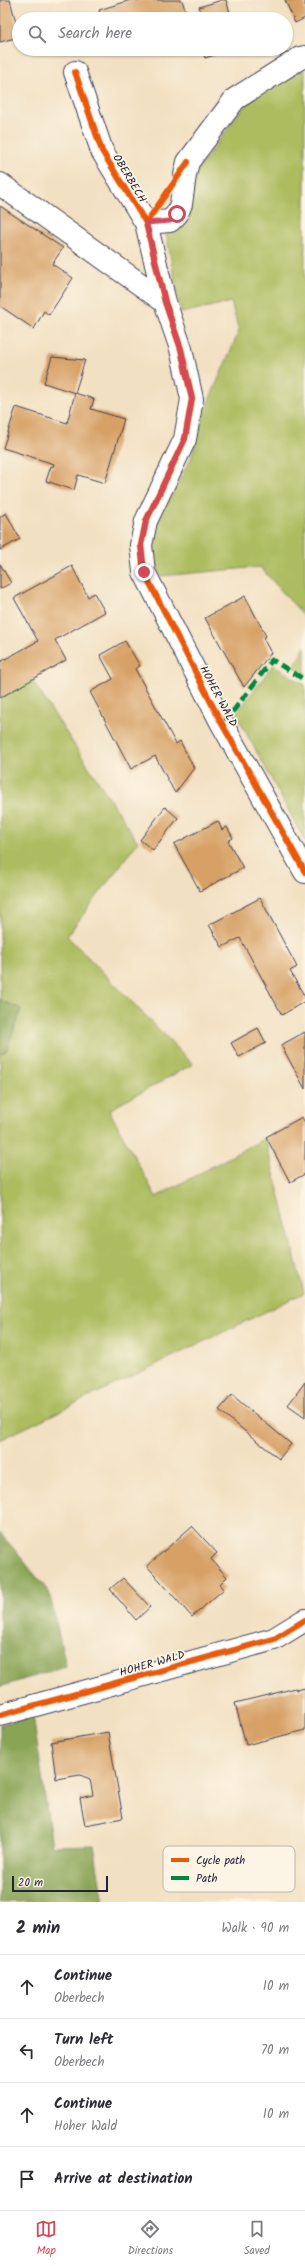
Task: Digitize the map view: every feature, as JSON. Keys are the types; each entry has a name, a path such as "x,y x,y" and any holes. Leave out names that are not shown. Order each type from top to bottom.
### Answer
{"street":[{"path":"146,223 170,221 177,214 181,204 188,162 235,99 300,58 305,57"},
{"name":"OBERBECH","path":"75,72 102,151 146,223 165,302 181,349 192,399 185,438 146,521"},
{"path":"0,184 165,302"},
{"name":"HOHER WALD","path":"146,521 141,545 144,572 221,722 305,872"},
{"name":"HOHER WALD","path":"0,1715 274,1639 305,1620"}],"green space":[{"path":"305,70 305,617 260,567 160,576 151,539 159,516 191,459 205,410 239,331 231,302 181,313 166,233 181,217 187,185 246,104 288,74"},
{"path":"305,647 305,674 293,667"},
{"path":"273,665 305,685 305,841 236,714"},
{"path":"31,679 138,842 67,936 193,1064 109,1110 156,1197 265,1138 304,1293 0,1440 0,1054 6,1051 21,1010 0,1000 0,698"},
{"path":"0,1000 21,1009 6,1051 0,1054"},
{"path":"0,1532 49,1592 66,1666 0,1687"},
{"path":"33,1715 52,1846 94,1845 103,1902 0,1902 0,1724"}],"building":[{"path":"0,0 10,0 13,12 12,39 0,42"},
{"path":"131,0 182,0 186,12 100,12 99,10"},
{"path":"226,0 230,12 201,12 199,7"},
{"path":"285,0 305,0 305,18 295,23 293,12 290,12"},
{"path":"0,206 63,248 52,264 73,278 49,315 44,311 34,329 0,306"},
{"path":"52,357 85,360 75,393 44,383"},
{"path":"75,393 94,399 91,409 124,419 105,483 78,475 74,490 46,481 51,466 53,467 54,464 3,448 16,407 67,423"},
{"path":"6,513 20,539 0,550 0,517"},
{"path":"0,564 11,583 0,589"},
{"path":"72,566 88,597 94,593 105,612 55,640 66,660 0,698 0,662 38,641 14,598"},
{"path":"245,596 266,636 263,638 271,653 244,687 205,618"},
{"path":"125,641 140,666 135,669 176,744 180,741 194,768 175,793 155,756 131,769 90,692 113,679 100,655"},
{"path":"165,807 178,818 153,850 140,840"},
{"path":"218,821 222,830 227,827 233,838 228,841 243,868 200,891 174,844"},
{"path":"260,898 297,967 290,971 305,997 305,1001 282,1015 240,938 222,947 209,925"},
{"path":"258,1028 266,1043 239,1057 231,1043"},
{"path":"305,1032 305,1089 281,1045"},
{"path":"302,1117 305,1123 305,1174 290,1182 266,1137"},
{"path":"305,1382 305,1417 288,1405"},
{"path":"232,1395 291,1444 279,1459 219,1410"},
{"path":"192,1526 217,1553 211,1559 227,1577 220,1584 224,1589 192,1617 147,1566"},
{"path":"123,1578 150,1607 136,1620 110,1589"},
{"path":"296,1688 297,1690 305,1688 305,1730 246,1745 235,1703"},
{"path":"108,1732 123,1818 85,1825 80,1798 93,1795 90,1779 80,1775 56,1779 51,1742"}],"marked path":[{"path":"221,722 234,710 272,660 305,680"}],"cycle path":[{"path":"75,72 102,151 146,223 165,302 181,349 192,399 185,439 146,521 141,545 144,572 221,722 305,872"},
{"path":"146,223 188,162"},
{"path":"0,1715 274,1639 305,1620"}],"route":[{"path":"144,572 141,545 146,521 185,438 192,399 181,349 165,302 146,223 170,221 177,214"}]}
